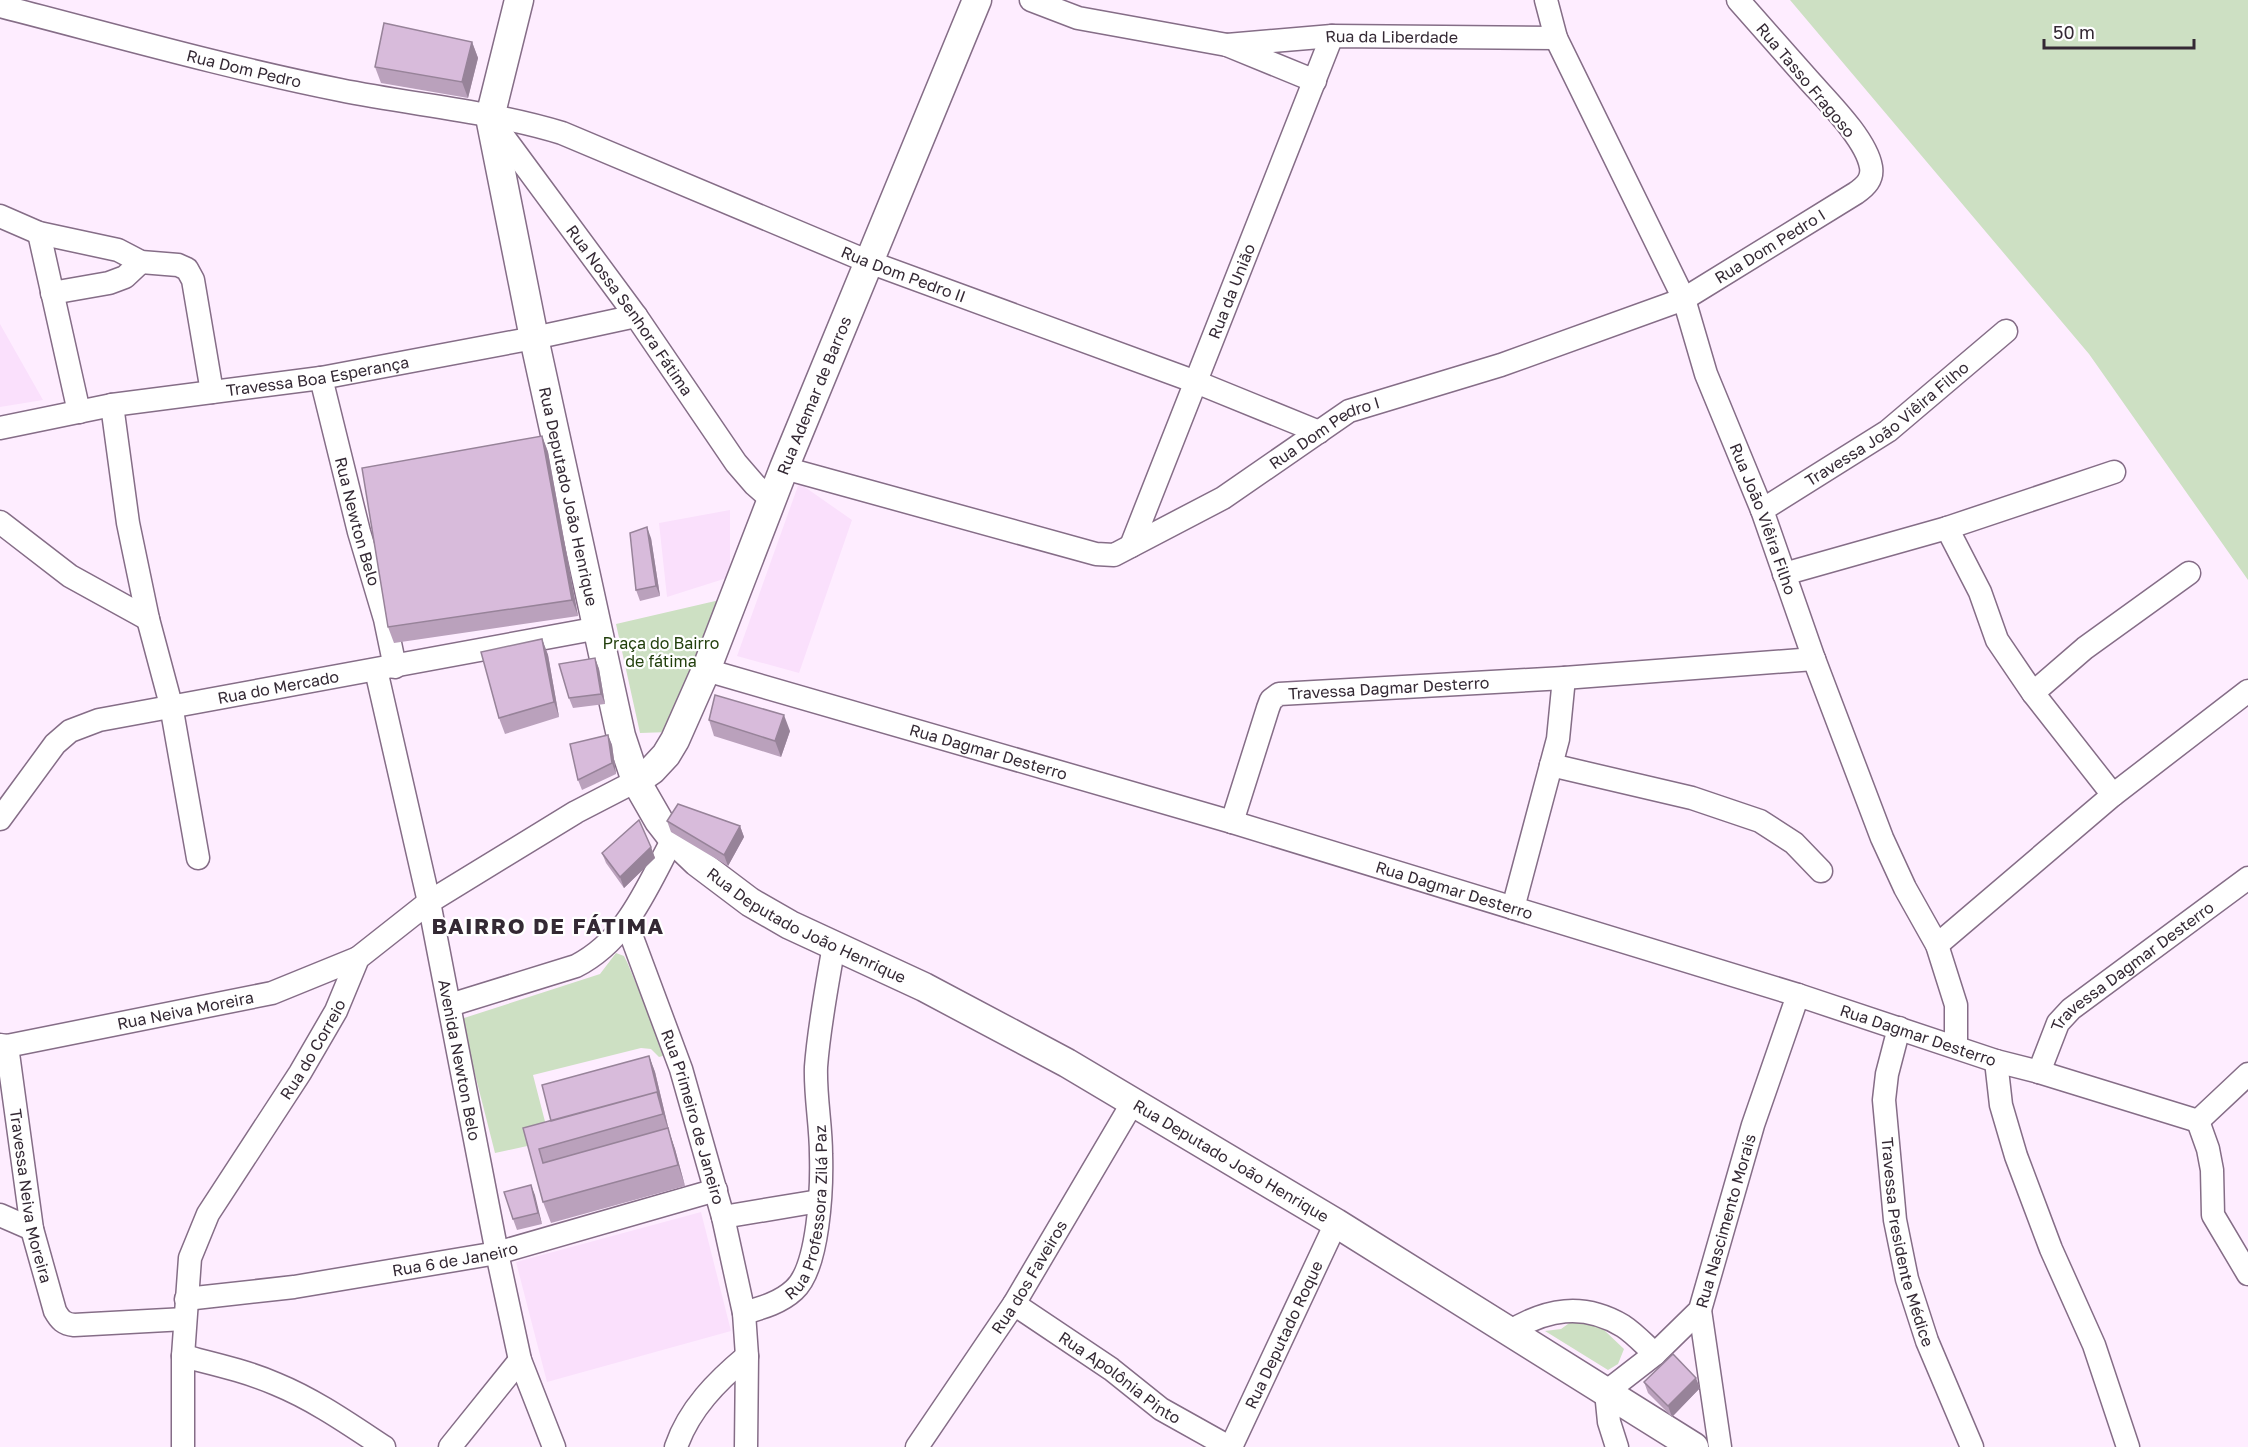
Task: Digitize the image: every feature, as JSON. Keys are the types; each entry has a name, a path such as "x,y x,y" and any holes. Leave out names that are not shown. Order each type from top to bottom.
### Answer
{"main road":[{"name":"Rua Deputado João Henrique","path":"519,0 490,117 534,339 621,736 636,781 659,821 673,838 716,878 750,902 790,925 924,987 1067,1063 1336,1223 1680,1436 1694,1447"},
{"name":"Rua Ademar de Barros","path":"636,781 652,770 666,755 706,670 771,500 977,0"}],"street":[{"name":"Rua da Liberdade","path":"1031,0 1078,18 1227,45 1315,81"},
{"name":"Rua João Viêira Filho","path":"1546,0 1556,38 1684,299 1706,374 1762,510 1814,660 1882,838 1905,888 1937,945 1956,1005 1956,1046"},
{"name":"Rua Tasso Fragoso","path":"1738,0 1847,124 1867,156 1871,177 1866,186 1856,193"},
{"name":"Rua Dom Pedro","path":"0,6 266,74 490,117"},
{"name":"Rua da Liberdade","path":"1227,45 1332,36 1556,38"},
{"name":"Rua da União","path":"1131,546 1332,36"},
{"name":"Rua Dom Pedro II","path":"490,117 517,120 562,133 869,262 1197,382 1319,432"},
{"name":"Rua Nossa Senhora Fátima","path":"490,117 636,316 736,463 771,500"},
{"name":"Rua Dom Pedro I","path":"784,468 1096,554 1114,555 1223,498 1349,411 1501,364 1684,299 1856,193"},
{"path":"0,216 39,233 118,250 141,262 178,265 187,269 192,275 212,392"},
{"path":"39,233 79,412"},
{"path":"52,293 109,283 125,277 141,262"},
{"name":"Travessa Boa Esperança","path":"0,428 112,405 321,378 534,339 636,316"},
{"name":"Travessa João Viêira Filho","path":"1762,510 1888,431 2006,331"},
{"name":"Rua Newton Belo","path":"321,378 359,532 385,619 386,669"},
{"path":"112,405 128,523 148,619 171,705 198,858"},
{"path":"1784,574 1947,528 2114,472"},
{"path":"0,522 70,576 148,619"},
{"path":"1947,528 1980,592 1997,640 2033,693 2114,795"},
{"path":"2033,693 2085,648 2189,573"},
{"name":"Rua do Mercado","path":"0,819 55,744 70,731 99,720 599,628"},
{"name":"Travessa Dagmar Desterro","path":"1232,822 1268,708 1271,700 1279,694 1564,678 1814,660"},
{"name":"Avenida Newton Belo","path":"386,669 497,1253 520,1360 554,1447"},
{"name":"Rua Dagmar Desterro","path":"706,670 1232,822 1798,995 1996,1061 2198,1121"},
{"path":"1513,908 1558,739 1564,678"},
{"path":"1937,945 2114,795 2248,691"},
{"path":"1551,765 1692,798 1760,821 1794,843 1821,871"},
{"name":"Rua do Correio","path":"183,1447 183,1356 190,1258 208,1214 336,1011 358,958 429,902 576,812 636,781"},
{"path":"450,1005 576,966 604,949 627,924 673,838"},
{"name":"Travessa Dagmar Desterro","path":"2039,1072 2058,1023 2071,1009 2248,878"},
{"name":"Rua Primeiro de Janeiro","path":"627,924 681,1070 716,1190 744,1313"},
{"name":"Rua Professora Zilá Paz","path":"744,1313 764,1307 795,1290 804,1277 814,1243 822,1155 816,1070 820,1024 834,945"},
{"name":"Rua Neiva Moreira","path":"3,1045 272,993 358,958"},
{"name":"Rua Nascimento Morais","path":"1606,1392 1655,1354 1700,1310 1753,1125 1798,995"},
{"name":"Travessa Presidente Médice","path":"1899,1028 1887,1074 1884,1100 1895,1220 1907,1279 1927,1341 1972,1447"},
{"name":"Travessa Neiva Moreira","path":"3,1045 32,1229 55,1311 60,1320 67,1324 81,1325"},
{"path":"1996,1061 2001,1105 2016,1156 2051,1249 2094,1345 2128,1447"},
{"path":"2246,1264 2213,1215 2212,1170 2208,1149 2198,1121 2248,1074"},
{"name":"Rua dos Faveiros","path":"918,1447 1014,1304 1133,1102"},
{"name":"Rua 6 de Janeiro","path":"81,1325 186,1309 294,1287 497,1253 716,1190"},
{"path":"723,1217 819,1201"},
{"path":"0,1215 32,1229"},
{"name":"Rua Deputado Roque","path":"1230,1447 1336,1223"},
{"name":"Rua Apolônia Pinto","path":"1014,1304 1111,1369 1161,1409 1230,1447"},
{"path":"1509,1332 1536,1317 1551,1312 1576,1310 1598,1314 1624,1326 1655,1354"},
{"path":"1700,1310 1720,1447"},
{"path":"744,1313 747,1356 746,1447"},
{"path":"183,1356 231,1368 275,1383 325,1407 384,1447"},
{"path":"676,1447 692,1414 703,1399 747,1356"},
{"path":"450,1447 520,1360"},
{"path":"1606,1392 1609,1422 1617,1447"}],"shaded area":[{"path":"0,324 43,400 0,407"},
{"path":"799,483 852,520 799,673 737,656"},
{"path":"730,510 730,577 667,597 659,523"},
{"path":"701,1212 731,1331 547,1382 516,1262"}],"green space":[{"path":"1790,0 2248,0 2248,580 2089,354"},
{"name":"Praça do Bairro de fátima","path":"724,599 670,732 640,733 616,624"},
{"path":"616,953 624,956 627,962 666,1055 659,1057 651,1049 641,1048 533,1075 550,1141 495,1153 461,1019 600,974"},
{"path":"1575,1319 1603,1329 1624,1349 1618,1364 1608,1370 1545,1331 1561,1329"}],"building":[{"path":"384,23 472,42 462,82 375,67"},
{"path":"542,436 572,600 388,627 362,468"},
{"path":"647,527 656,586 636,590 630,533"},
{"path":"542,639 554,702 499,718 481,652"},
{"path":"595,658 601,694 569,698 559,664"},
{"path":"715,695 784,715 775,741 709,720"},
{"path":"608,735 612,763 578,780 570,744"},
{"path":"678,804 740,826 724,855 667,821"},
{"path":"639,820 651,847 620,877 602,853"},
{"path":"649,1056 659,1097 657,1092 551,1121 542,1085"},
{"path":"657,1092 663,1114 539,1149 543,1163 668,1128 678,1165 543,1202 523,1128"},
{"path":"531,1185 538,1213 513,1219 504,1192"},
{"path":"1673,1354 1696,1378 1668,1406 1644,1382"}],"district":[{"name":"BAIRRO DE FÁTIMA","path":"548,926"}]}
